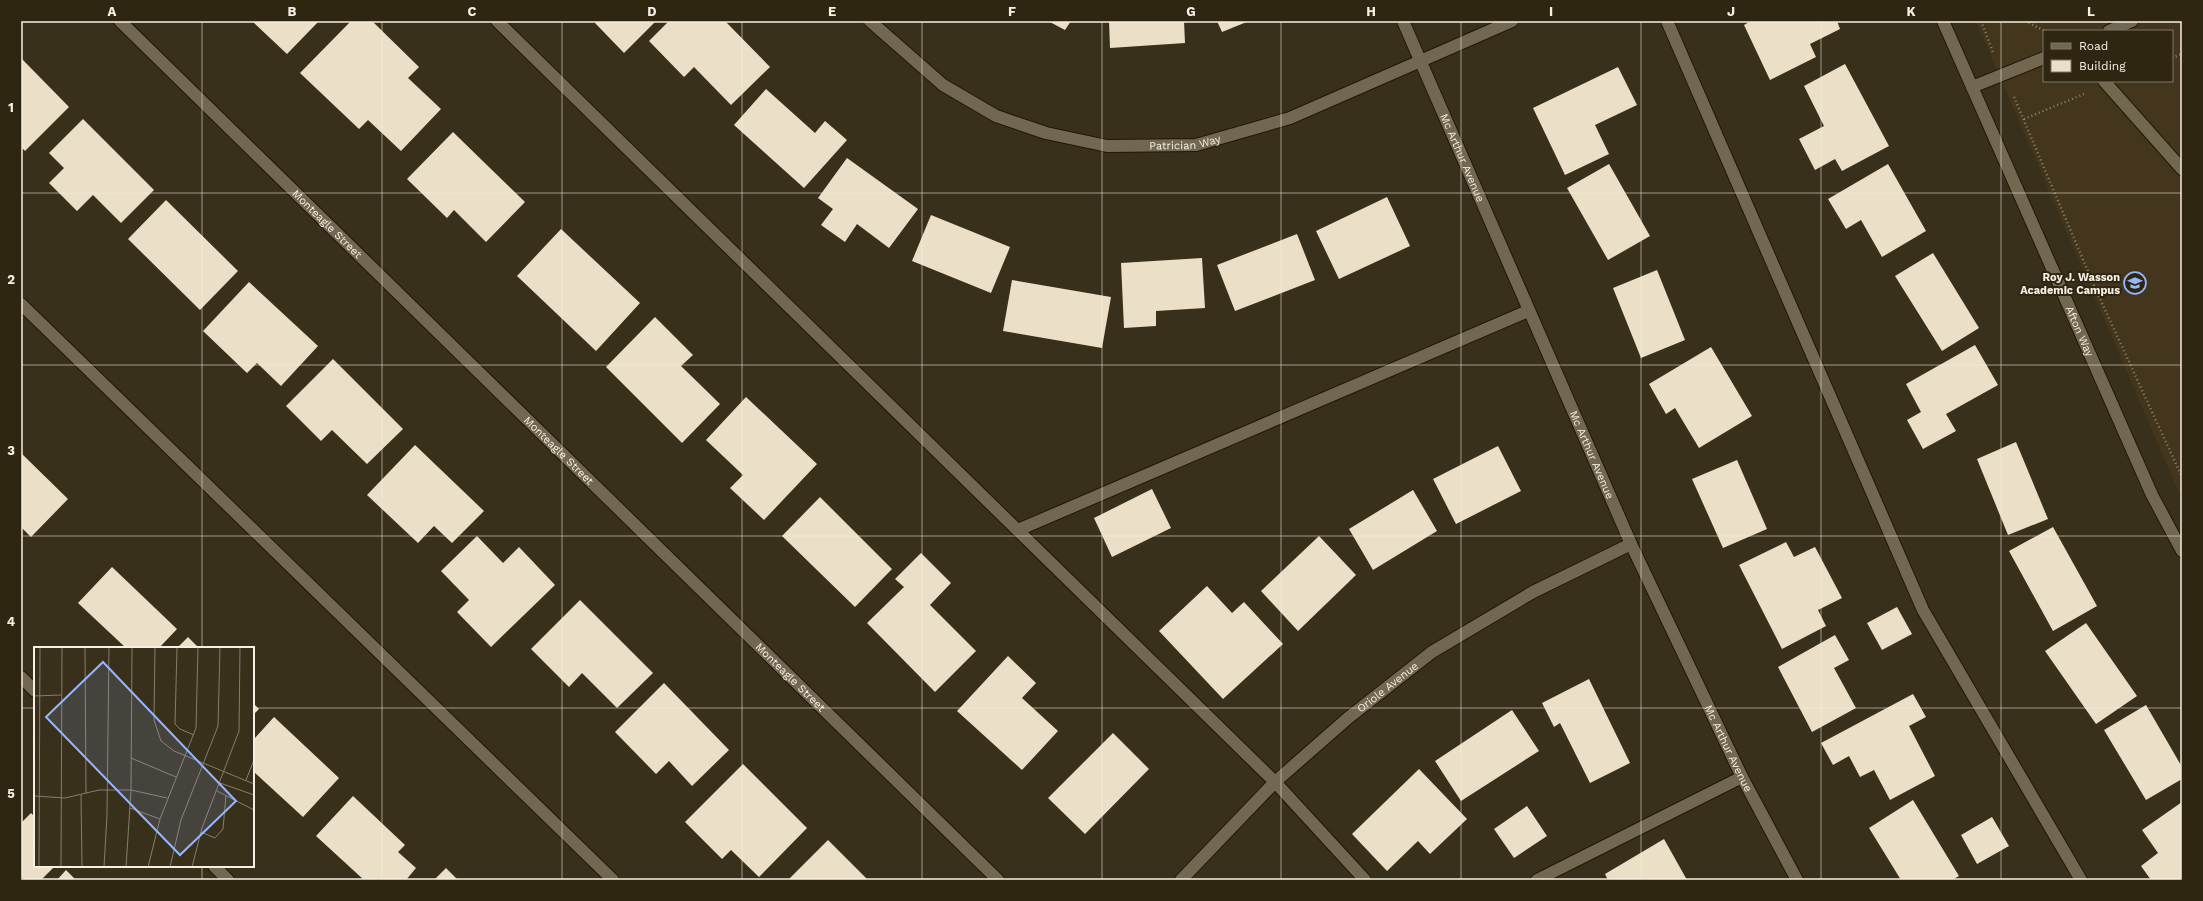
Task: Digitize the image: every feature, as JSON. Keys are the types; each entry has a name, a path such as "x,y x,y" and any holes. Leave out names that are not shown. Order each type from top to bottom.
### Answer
{"street":[{"name":"Monteagle Street","path":"120,21 998,880"},
{"path":"497,21 1275,782 1365,880"},
{"name":"Patrician Way","path":"870,21 943,84 996,116 1046,133 1107,146 1196,145 1290,118 1422,62 1512,21"},
{"name":"Mc Arthur Avenue","path":"1403,21 1422,62 1528,311 1631,544 1742,777 1797,880"},
{"path":"1667,21 1923,610 2081,880"},
{"name":"Afton Way","path":"1943,21 2152,496 2178,536 2182,552"},
{"path":"2111,30 2132,21"},
{"path":"1972,87 2043,58"},
{"path":"2106,82 2182,169"},
{"path":"21,304 613,880"},
{"path":"1018,530 1528,311"},
{"name":"Oriole Avenue","path":"1180,880 1275,782 1348,718 1432,652 1533,592 1631,544"},
{"path":"21,678 34,690"},
{"path":"1537,880 1742,777"},
{"path":"215,867 228,880"}],"path":[{"path":"1980,21 2024,120 2096,290 2182,477"},
{"path":"2026,21 2043,30"},
{"path":"2024,120 2106,82"}],"shaded area":[{"name":"Roy J. Wasson Academic Campus","path":"1976,21 2182,21 2182,497 2176,486"}],"building":[{"path":"252,21 319,21 287,54"},
{"path":"351,21 372,21 419,67 408,78 441,109 401,151 368,120 359,129 300,73"},
{"path":"597,21 656,21 624,53 595,23"},
{"path":"669,21 725,21 770,67 731,105 694,67 684,77 649,41"},
{"path":"1048,21 1071,21 1065,30"},
{"path":"1109,21 1184,21 1185,43 1110,48"},
{"path":"1217,21 1249,21 1222,32"},
{"path":"1751,21 1837,21 1840,29 1810,44 1816,57 1770,80 1744,25"},
{"path":"21,58 69,107 25,151 21,147"},
{"path":"1845,64 1889,146 1842,171 1835,159 1815,170 1799,139 1824,126 1804,86"},
{"path":"1618,67 1637,105 1595,125 1609,154 1565,175 1533,108"},
{"path":"766,89 815,133 825,121 847,140 804,188 734,125"},
{"path":"83,119 154,190 121,223 93,195 77,211 49,183 64,168 49,153"},
{"path":"453,132 525,202 486,242 454,210 447,218 407,179"},
{"path":"847,158 918,209 889,248 857,224 845,242 821,225 833,209 818,198"},
{"path":"1609,164 1650,236 1608,260 1567,188"},
{"path":"1888,164 1926,231 1882,257 1861,220 1846,229 1828,199"},
{"path":"1387,197 1410,246 1339,279 1316,231"},
{"path":"166,200 238,271 200,310 128,239"},
{"path":"931,215 1010,247 991,293 912,261"},
{"path":"561,229 640,303 596,351 517,276"},
{"path":"1297,234 1315,280 1235,311 1217,265"},
{"path":"1933,253 1979,328 1942,351 1895,276"},
{"path":"1202,258 1205,308 1156,311 1156,326 1124,328 1121,263"},
{"path":"1657,270 1685,340 1641,358 1613,288"},
{"path":"1012,280 1111,297 1102,348 1003,331"},
{"path":"249,282 318,346 281,386 257,363 247,373 203,331"},
{"path":"655,317 693,355 681,366 720,404 682,443 606,367"},
{"path":"1975,345 1998,385 1946,414 1956,431 1923,449 1907,420 1921,412 1906,384"},
{"path":"1711,347 1752,416 1699,448 1675,408 1666,414 1649,384"},
{"path":"333,359 403,429 367,464 332,430 321,441 286,406"},
{"path":"746,397 817,464 764,520 730,488 743,475 706,440"},
{"path":"2016,442 2048,519 2008,535 1977,459"},
{"path":"415,445 484,511 452,543 434,526 418,543 367,495"},
{"path":"1498,446 1521,491 1456,524 1433,479"},
{"path":"21,453 68,499 31,537 21,527"},
{"path":"1737,460 1767,529 1723,548 1692,479"},
{"path":"1152,489 1171,528 1112,557 1094,518"},
{"path":"1413,490 1437,531 1373,570 1349,529"},
{"path":"820,497 892,569 855,607 782,536"},
{"path":"2053,527 2097,606 2053,631 2009,551"},
{"path":"477,536 503,563 519,547 555,585 491,647 457,612 469,600 441,571"},
{"path":"1319,536 1356,575 1298,631 1261,591"},
{"path":"1786,542 1794,557 1815,547 1842,598 1818,610 1826,626 1782,649 1739,565"},
{"path":"921,553 951,583 930,605 976,651 935,692 867,623 904,587 895,579"},
{"path":"112,567 177,629 160,647 125,647 78,603"},
{"path":"1207,586 1232,613 1244,602 1283,644 1223,699 1159,631"},
{"path":"580,600 653,673 617,708 582,673 569,687 531,649"},
{"path":"1897,607 1912,634 1882,650 1867,623"},
{"path":"2086,623 2137,696 2096,724 2045,651"},
{"path":"1835,635 1849,660 1834,668 1856,708 1812,732 1778,667"},
{"path":"188,637 198,647 178,647"},
{"path":"1008,656 1036,683 1022,698 1058,731 1022,770 957,711"},
{"path":"1589,679 1630,763 1590,783 1560,723 1554,727 1542,703"},
{"path":"664,683 729,750 692,786 669,761 656,774 615,732"},
{"path":"1913,694 1926,717 1909,726 1935,776 1890,800 1874,770 1860,777 1849,756 1833,765 1821,743"},
{"path":"254,704 259,709 254,714"},
{"path":"2146,705 2182,767 2182,779 2146,800 2104,730"},
{"path":"1512,710 1539,751 1461,801 1435,761"},
{"path":"274,717 339,778 303,817 254,772 254,739"},
{"path":"1113,733 1149,769 1085,834 1048,798"},
{"path":"743,764 807,828 759,877 731,850 722,859 685,822"},
{"path":"1419,769 1467,819 1430,854 1418,841 1387,871 1352,834"},
{"path":"353,796 405,845 398,852 416,868 406,880 364,880 316,836"},
{"path":"1913,800 1959,876 1952,880 1901,880 1869,828"},
{"path":"2182,802 2182,880 2151,880 2141,866 2158,853 2142,830"},
{"path":"1527,806 1547,836 1514,858 1494,829"},
{"path":"31,813 34,816 34,867 54,867 41,880 25,880 21,876 21,823"},
{"path":"1992,817 2009,846 1977,864 1961,835"},
{"path":"1664,839 1687,880 1608,880 1605,874"},
{"path":"828,840 868,880 788,880"},
{"path":"446,868 458,880 434,880"},
{"path":"66,870 76,880 57,880"}],"place":[{"name":"Roy J. Wasson Academic Campus","path":"2135,283"}]}
